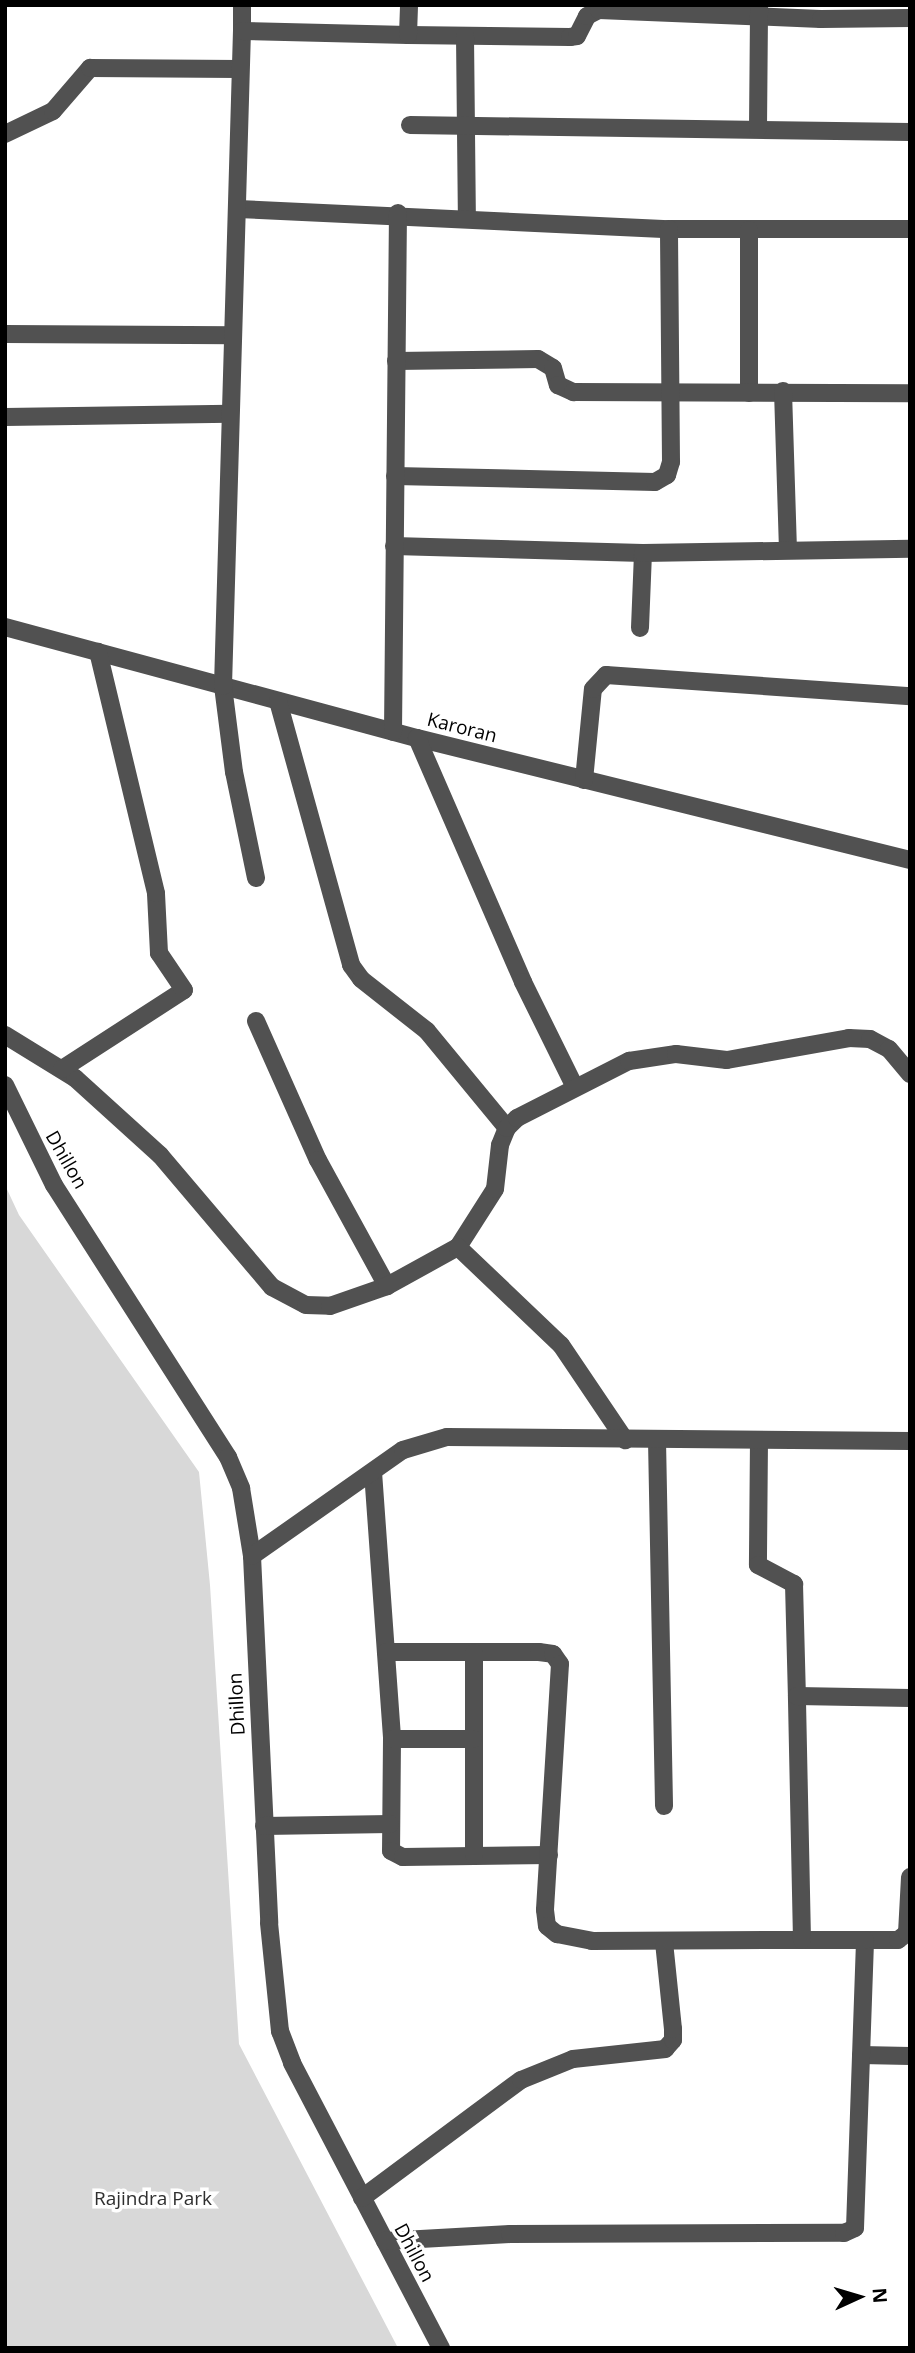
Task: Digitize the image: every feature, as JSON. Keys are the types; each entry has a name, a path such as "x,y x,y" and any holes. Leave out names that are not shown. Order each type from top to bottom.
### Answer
{"street":[{"path":"242,5 223,686 234,772 256,878"},
{"path":"408,35 409,5"},
{"path":"242,31 570,37 577,36 587,16 599,10 760,10 910,18"},
{"path":"758,128 760,10"},
{"path":"465,36 467,216"},
{"path":"5,134 59,107 81,74 90,68 239,69"},
{"path":"410,125 910,132"},
{"path":"237,209 467,216 669,229 910,229"},
{"path":"393,732 398,213"},
{"path":"395,476 655,482 667,475 671,463 668,392 669,229"},
{"path":"749,230 749,393"},
{"path":"5,334 233,335"},
{"path":"396,361 538,359 553,368 558,385 565,390 910,393"},
{"path":"783,391 788,550"},
{"path":"5,417 230,414"},
{"path":"394,546 643,553 910,549"},
{"path":"639,628 643,553"},
{"name":"Karoran","path":"5,627 393,732 910,860"},
{"path":"62,1069 184,990 159,953 156,893 98,652"},
{"path":"584,780 593,689 606,675 910,696"},
{"path":"278,701 351,965 361,979 427,1031 507,1128"},
{"path":"417,738 523,982 575,1087"},
{"path":"256,1021 318,1160 387,1286"},
{"path":"5,1035 62,1069 160,1155 272,1287 289,1299 330,1306 387,1286 458,1247 495,1189 500,1145 507,1128 575,1087 629,1061 652,1055 727,1060 849,1038 870,1039 889,1049 910,1074"},
{"name":"Dhillon","path":"5,1085 54,1185 228,1457 241,1488 252,1556 273,1986 280,2031 292,2063 440,2348"},
{"path":"458,1247 561,1345 625,1440"},
{"path":"252,1556 403,1450 447,1437 910,1441"},
{"path":"657,1440 664,1806"},
{"path":"759,1440 758,1565 794,1584 802,1940"},
{"path":"373,1472 392,1739 391,1852 395,1857 549,1855"},
{"path":"386,1651 552,1654 560,1664 545,1910 547,1926 557,1934 592,1941 898,1940 907,1933 910,1877"},
{"path":"474,1653 474,1855"},
{"path":"797,1696 910,1698"},
{"path":"392,1739 473,1739"},
{"path":"264,1826 390,1824"},
{"path":"384,2241 510,2234 844,2233 855,2228 859,2217 865,1940"},
{"path":"362,2198 521,2080 573,2059 665,2049 673,2029 664,1942"},
{"path":"861,2055 910,2056"}],"green space":[{"name":"Rajindra Park","path":"5,1185 19,1215 199,1472 210,1585 239,2044 398,2348 5,2348"}]}
